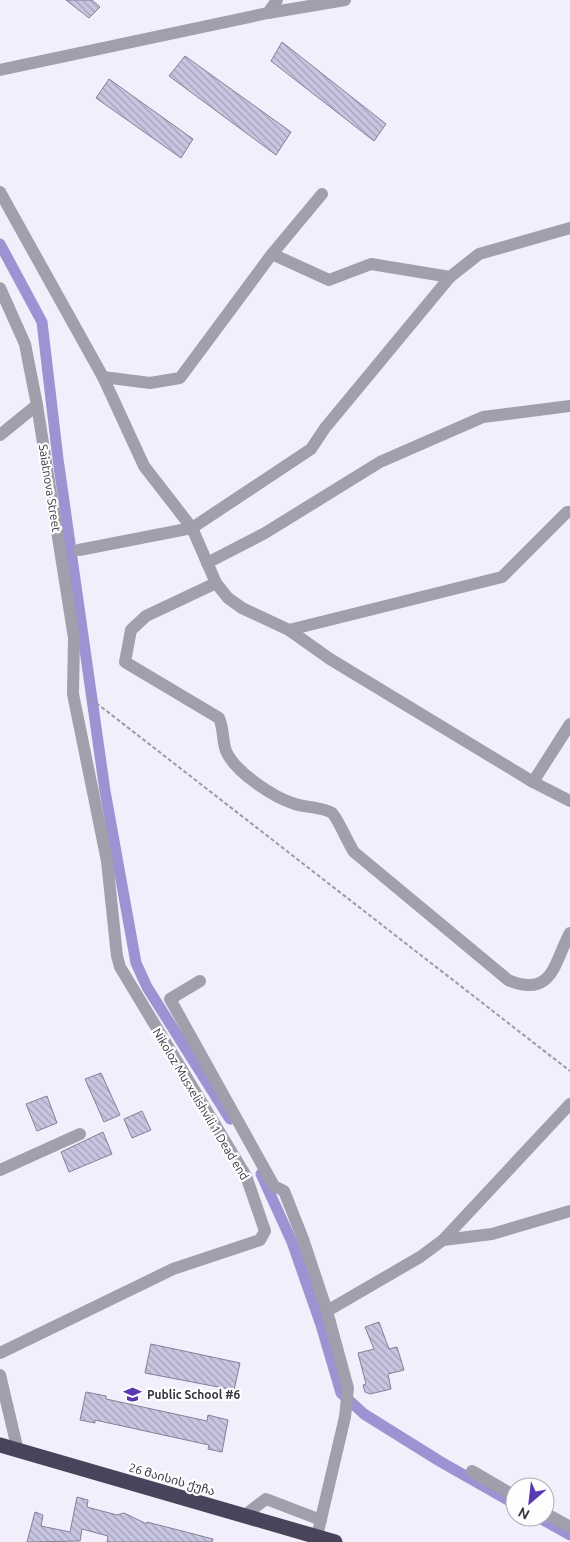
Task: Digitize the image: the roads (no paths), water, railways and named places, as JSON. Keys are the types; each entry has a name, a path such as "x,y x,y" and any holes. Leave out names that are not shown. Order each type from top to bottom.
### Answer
{"highway":[{"name":"26 მაისის ქუჩა","path":"0,1445 335,1542"}],"street":[{"path":"268,6 277,0"},
{"path":"0,70 268,6 345,0"},
{"path":"0,192 103,377 144,466 192,528 216,583 228,598 242,608 289,630 330,659 533,782 570,801"},
{"path":"103,377 150,383 180,378 272,254 322,194"},
{"path":"79,550 192,528 311,449 325,428 450,277 479,254 570,228"},
{"path":"272,254 329,280 371,264 450,277"},
{"name":"Saiatnova Street","path":"0,288 25,344 37,405 74,638 77,693"},
{"path":"0,435 37,405"},
{"path":"207,563 264,533 380,462 483,417 570,406"},
{"path":"289,630 502,577 567,512 570,512"},
{"path":"216,583 146,616 131,630 125,662 219,718 227,753 238,768 257,784 293,804 330,811 335,816 346,841 354,852 508,980 529,986 538,984 548,977 556,967 570,933"},
{"name":"Nikoloz Musxelishvili 1 Dead end","path":"0,1353 173,1269 260,1240 265,1231 246,1176 120,967 117,956 107,861 77,693"},
{"path":"533,782 570,724"},
{"path":"200,980 170,999 274,1186 284,1191 304,1239 328,1311 348,1388 345,1417 317,1536"},
{"path":"328,1311 420,1257 443,1240 570,1104"},
{"path":"0,1170 80,1134"},
{"path":"443,1240 492,1234 570,1211"},
{"path":"0,1376 18,1451"},
{"path":"472,1471 505,1490"},
{"path":"245,1515 266,1499 321,1520"},
{"path":"555,1519 570,1527"}],"waterway":[{"path":"0,244 42,322 58,459 105,791 136,963 147,987 230,1119"},
{"path":"261,1174 292,1242 321,1325 341,1393 364,1414 441,1462 505,1498"},
{"path":"555,1527 570,1535"}],"place":[{"name":"Public School #6","path":"133,1394"}]}
